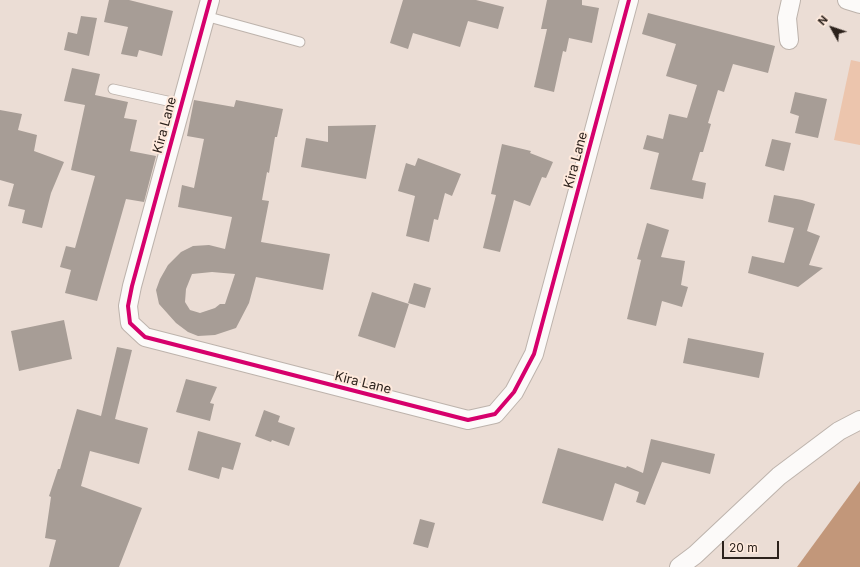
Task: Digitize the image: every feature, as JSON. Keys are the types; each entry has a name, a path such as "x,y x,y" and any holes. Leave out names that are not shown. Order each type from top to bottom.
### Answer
{"street":[{"name":"Kira Lane","path":"207,8 132,286 128,306 130,323 144,336 468,420 495,414 514,392 534,354 629,0"},
{"path":"790,40 787,18 792,0"},
{"path":"847,0 860,4"},
{"path":"679,567 695,555 779,476 839,430 860,420"}],"lane":[{"path":"207,8 300,42"},
{"path":"113,89 181,104"}],"shaded area":[{"path":"851,60 860,62 860,145 834,140"},
{"path":"860,481 860,567 797,567"}],"building":[{"path":"109,0 129,0 173,11 162,56 139,50 137,57 121,54 128,27 104,22"},
{"path":"403,0 476,0 504,7 498,29 468,21 460,47 413,33 408,49 390,43"},
{"path":"547,0 582,0 582,5 599,8 592,43 569,38 566,52 563,51 554,92 534,87 547,29 541,29"},
{"path":"648,13 775,46 768,73 733,64 724,92 718,90 708,123 711,124 703,152 700,152 692,180 706,183 703,199 650,189 659,153 643,149 647,135 663,139 669,114 687,118 697,85 666,76 676,44 642,34"},
{"path":"81,16 97,18 89,56 64,50 68,32 77,34"},
{"path":"72,68 100,74 95,95 128,102 124,118 137,120 130,151 156,156 144,202 126,199 97,301 65,293 71,270 60,267 66,246 75,248 95,176 71,170 85,105 64,101"},
{"path":"795,92 827,99 818,138 795,133 799,116 790,113"},
{"path":"194,100 234,107 236,100 283,109 277,137 275,137 269,173 267,172 262,200 269,201 261,242 330,254 323,290 256,277 249,303 236,328 215,335 198,336 188,332 176,323 159,304 156,290 168,265 181,252 193,246 209,245 225,249 232,217 178,207 182,185 194,188 204,139 187,136","holes":["212,272 235,274 225,304 220,304 215,308 200,313 190,310 185,302 186,289 192,274"]},
{"path":"0,110 22,114 18,130 37,135 34,151 64,162 51,193 42,228 22,223 25,210 8,206 14,184 0,180"},
{"path":"376,125 366,179 301,167 306,138 328,142 328,126"},
{"path":"772,139 791,143 784,171 765,166"},
{"path":"502,144 531,151 530,153 553,162 546,178 542,177 530,206 514,200 500,252 483,248 496,195 491,194"},
{"path":"418,158 461,174 452,196 445,193 438,220 434,219 429,242 406,236 415,196 398,191 406,163 415,166"},
{"path":"774,195 815,204 807,231 820,236 809,265 823,268 798,287 748,273 752,256 784,263 794,228 768,222"},
{"path":"647,223 669,230 661,257 685,261 681,285 688,287 682,307 662,301 656,326 627,319 641,260 637,259"},
{"path":"414,283 431,288 425,308 408,303"},
{"path":"372,292 409,304 395,348 358,336"},
{"path":"64,320 72,359 19,371 11,331"},
{"path":"688,338 764,353 759,378 683,363"},
{"path":"117,347 132,350 115,419 148,428 139,464 90,451 81,486 142,508 119,567 49,567 56,540 45,538 51,497 49,496 58,469 60,469 77,409 101,416"},
{"path":"186,379 217,387 210,403 214,404 210,421 176,412"},
{"path":"264,410 280,416 278,422 295,428 289,446 272,440 271,442 255,436"},
{"path":"198,431 241,443 233,470 222,467 219,479 188,470"},
{"path":"651,439 715,454 710,474 662,462 645,505 636,502 639,492 615,483 603,521 542,503 558,448 626,468 627,466 643,473"},
{"path":"420,519 435,523 428,548 413,544"}],"cycle path":[{"path":"210,0 132,286 128,306 130,323 145,337 468,420 495,414 514,392 534,354 629,0"}]}
